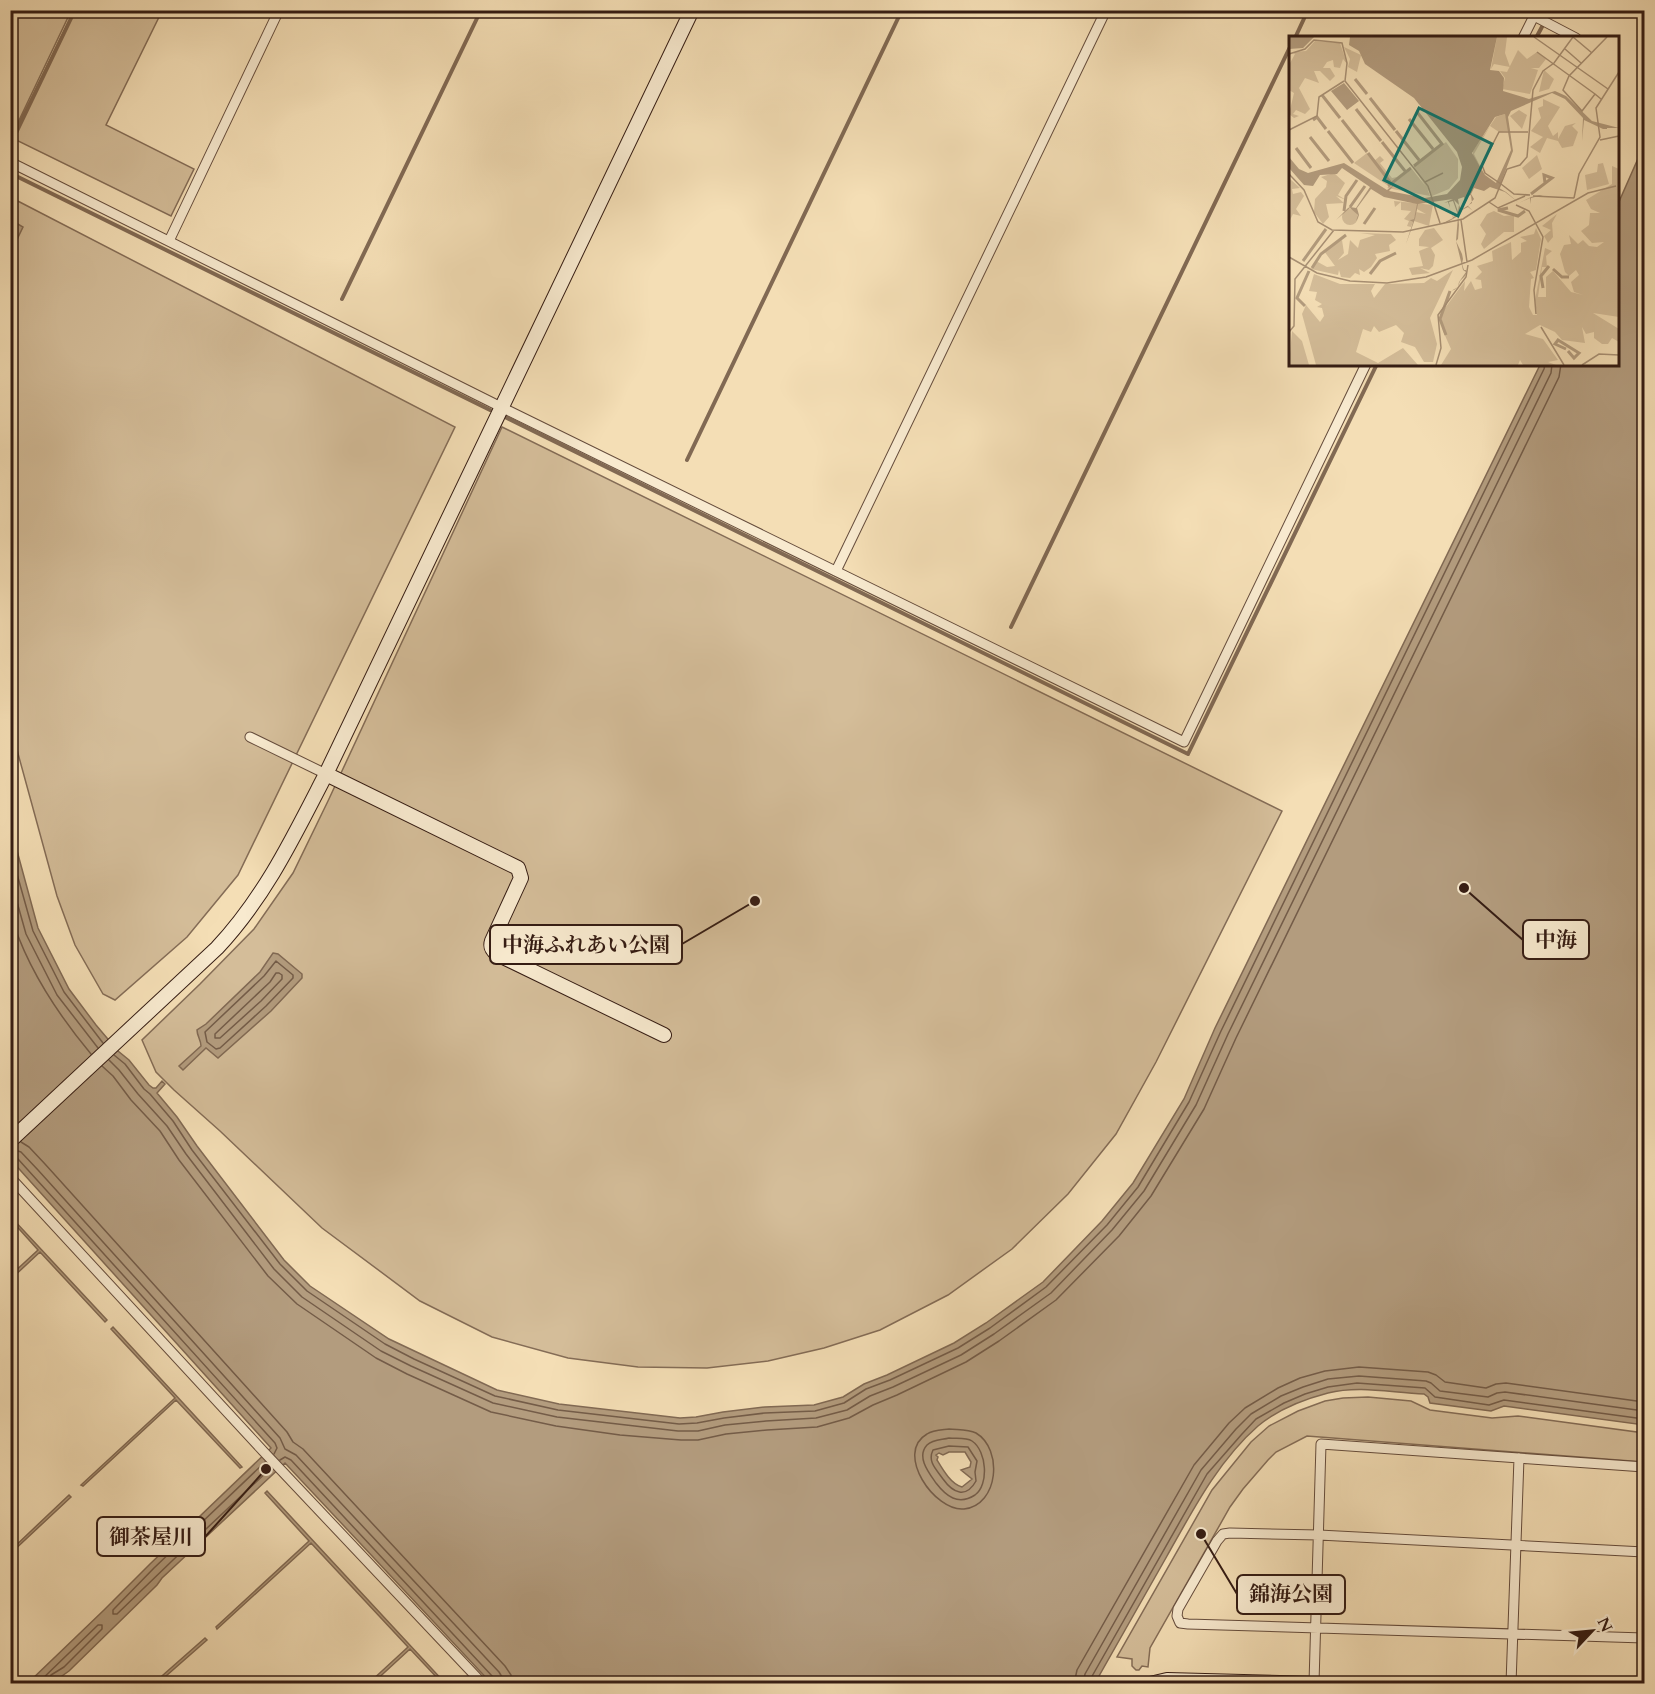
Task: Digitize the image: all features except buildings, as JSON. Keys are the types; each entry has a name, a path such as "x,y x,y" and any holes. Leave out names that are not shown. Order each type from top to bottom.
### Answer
{"street":[{"path":"169,241 279,10"},
{"path":"10,1141 236,929 274,874 326,774 692,10"},
{"path":"836,571 1106,10"},
{"path":"1523,10 1535,13 1573,36"},
{"path":"1524,36 1535,13"},
{"path":"10,162 501,407 1184,742 1365,366"},
{"path":"250,737 518,868 521,878 492,941 492,950 664,1035"},
{"path":"10,1177 483,1683"},
{"path":"1314,1683 1321,1444 1644,1467"},
{"path":"1511,1683 1519,1458"},
{"path":"1644,1552 1319,1535 1230,1533 1223,1534 1217,1541 1178,1609 1177,1616 1180,1623 1188,1624 1644,1638"},
{"path":"1150,1683 1167,1680 1319,1683"}],"shaded area":[{"path":"10,11 71,11 12,135 10,134"},
{"path":"74,11 162,11 106,125 194,169 171,216 12,138"},
{"path":"10,197 455,427 238,875 187,937 115,1000 103,994 75,945 57,896 11,728"},
{"path":"502,427 1282,811 1156,1062 1116,1134 1068,1194 1012,1249 948,1295 880,1330 824,1348 768,1361 707,1368 638,1367 568,1358 492,1337 420,1301 322,1228 156,1072 142,1040 254,929 293,873"},
{"path":"1368,1397 1411,1401 1430,1410 1492,1418 1518,1416 1644,1433 1644,1462 1307,1436 1276,1452 1230,1507 1150,1648 1148,1667 1142,1666 1136,1670 1132,1666 1132,1659 1117,1657 1212,1490 1251,1442 1269,1426 1298,1411 1325,1401"}],"water":[{"path":"1644,145 1644,1425 1504,1406 1491,1411 1430,1403 1424,1394 1376,1390 1340,1391 1319,1395 1292,1406 1258,1426 1218,1470 1095,1683 491,1683 285,1463 162,1578 69,1671 52,1683 28,1683 271,1448 11,1160 10,825 38,928 69,989 96,1025 149,1085 156,1088 162,1081 165,1084 157,1093 284,1260 310,1286 389,1339 497,1390 559,1404 680,1418 765,1407 814,1405 843,1397 864,1384 954,1343 1043,1282 1102,1221 1133,1183 1184,1099 1215,1028 1540,366 1619,366 1619,202","holes":["965,1452 971,1462 970,1467 961,1470 972,1479 962,1487 948,1476 936,1455"]},
{"path":"11,220 23,227 11,252"},
{"path":"273,953 278,954 302,974 302,978 271,1011 218,1058 206,1048 183,1070 179,1066 201,1046 197,1030 260,972"},
{"path":"11,1217 107,1320 105,1322 40,1252 11,1279 11,1275 38,1250 11,1220"},
{"path":"113,1327 242,1467 240,1468 176,1400 83,1486 81,1485 175,1398 111,1329"},
{"path":"267,1491 445,1683 442,1683 410,1649 373,1683 369,1683 408,1647 311,1543 217,1629 216,1627 309,1541 265,1493"},
{"path":"69,1495 71,1497 11,1553 11,1550"},
{"path":"205,1638 207,1640 158,1683 154,1683"}],"waterway":[{"path":"16,133 75,10"},
{"path":"342,299 481,10"},
{"path":"687,460 902,10"},
{"path":"1296,36 1308,10"},
{"path":"1537,36 1551,10"},
{"path":"1011,627 1289,49"},
{"path":"10,173 490,410"},
{"path":"505,417 1188,754 1376,366"}],"place":[{"name":"中海","path":"1464,888"},
{"name":"中海ふれあい公園","path":"755,901"},
{"name":"御茶屋川","path":"266,1469"},
{"name":"錦海公園","path":"1201,1534"}]}
